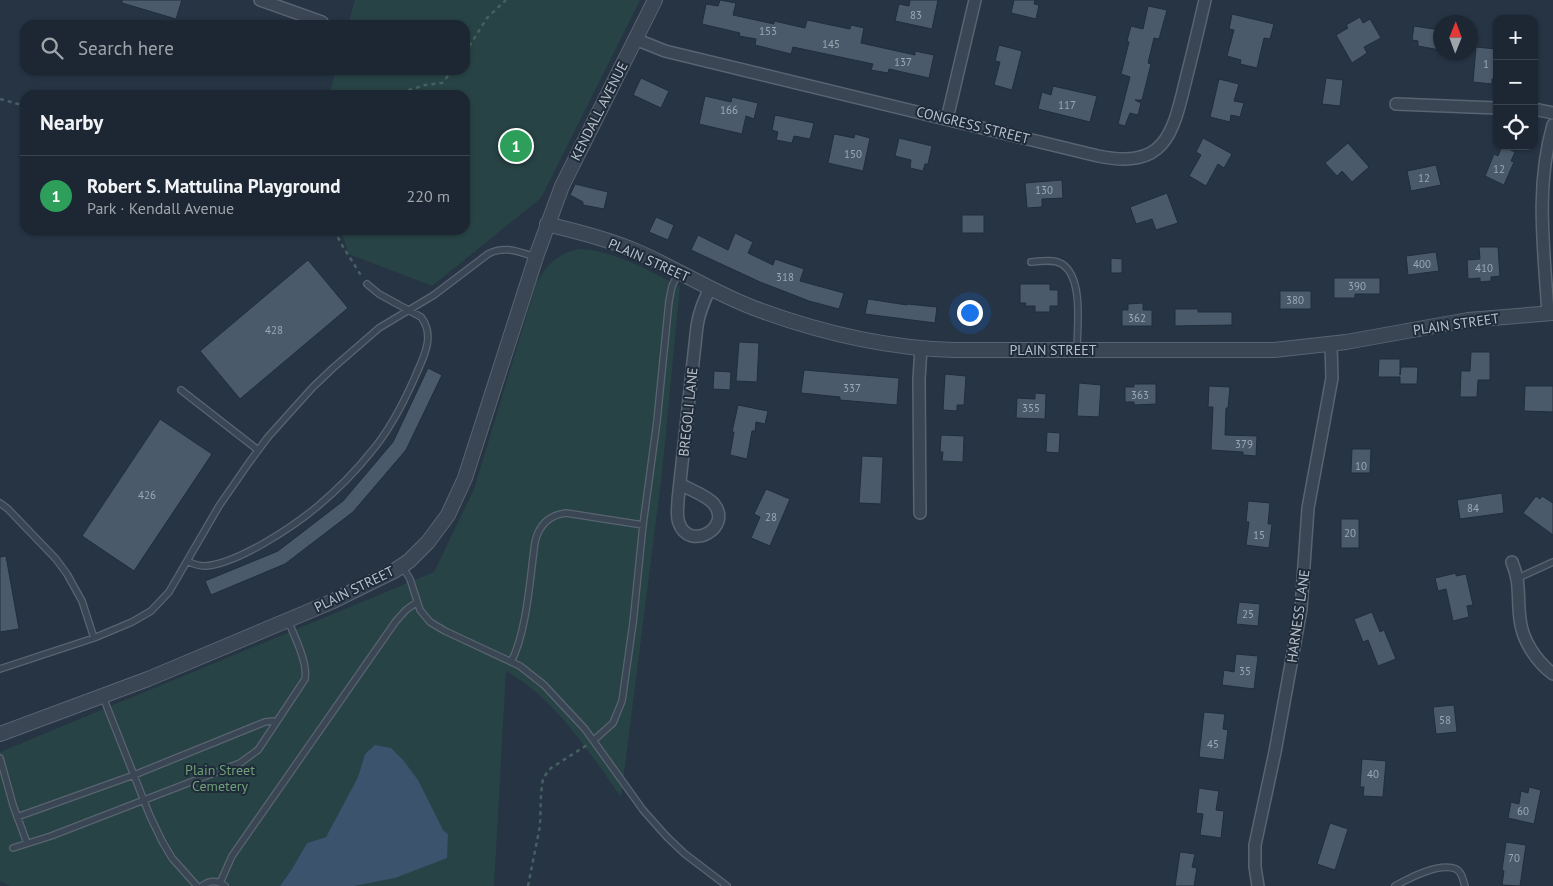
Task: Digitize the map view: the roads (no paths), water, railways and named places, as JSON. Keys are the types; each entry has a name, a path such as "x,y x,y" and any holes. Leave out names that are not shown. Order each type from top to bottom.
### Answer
{"street":[{"path":"260,0 316,20"},
{"name":"KENDALL AVENUE","path":"547,224 576,156 655,0"},
{"path":"947,119 975,0"},
{"name":"CONGRESS STREET","path":"635,39 665,52 1109,158 1130,159 1148,153 1164,143 1174,126 1205,0"},
{"path":"1396,104 1493,108"},
{"path":"1538,110 1553,113"},
{"path":"1550,313 1541,201 1545,163 1553,125"},
{"name":"PLAIN STREET","path":"0,734 201,658 371,583 402,566 428,542 443,524 454,506 465,478 547,224 626,247 753,308 834,333 874,342 920,348 954,350 1260,351 1330,345 1460,321 1550,313"},
{"name":"BREGOLI LANE","path":"680,484 711,502 716,508 718,514 717,523 709,533 700,537 689,535 678,522 678,508 680,484 698,318 710,288"},
{"name":"HARNESS LANE","path":"1258,886 1255,867 1255,845 1275,752 1301,609 1310,497 1332,378 1330,345"},
{"path":"920,348 920,513"},
{"path":"1512,562 1518,578 1520,620 1525,636 1535,656 1553,674"}],"lane":[{"path":"0,669 94,638 132,622 151,611 170,592 219,506 258,450 323,377 380,328 434,295 493,251 507,249 536,257"},
{"path":"1031,262 1052,261 1062,263 1070,271 1077,294 1077,350"},
{"path":"594,740 613,723 622,701 658,413 669,301 672,286 679,272"},
{"path":"187,561 203,566 217,564 261,544 317,507 362,463 380,441 400,409 427,347 429,334 422,317 379,294 367,284"},
{"path":"181,390 258,450"},
{"path":"0,503 62,566 82,602 94,638"},
{"path":"511,662 517,651 520,638 535,542 537,534 544,523 554,516 566,513 643,525"},
{"path":"1518,578 1553,562"},
{"path":"402,566 410,579 417,602 424,616 436,626 528,672 552,692 594,740 643,810 667,838 727,886"},
{"path":"202,886 211,881 223,884 232,856 396,621 417,602"},
{"path":"13,848 51,836 245,760 258,750 302,684 306,673 288,620"},
{"path":"102,697 143,800 167,850 197,886"},
{"path":"17,816 134,775 265,722 276,722"},
{"path":"0,758 27,843"},
{"path":"1395,886 1416,876 1444,868 1456,869 1460,873 1465,886"}],"water":[{"path":"375,745 391,748 418,780 443,830 448,834 447,858 395,878 354,886 280,886 307,843 326,837 358,777 365,754"}],"place":[{"name":"Robert S. Mattulina Playground","path":"516,146"}],"park label":[{"name":"Plain Street Cemetery","path":"220,778"}]}
